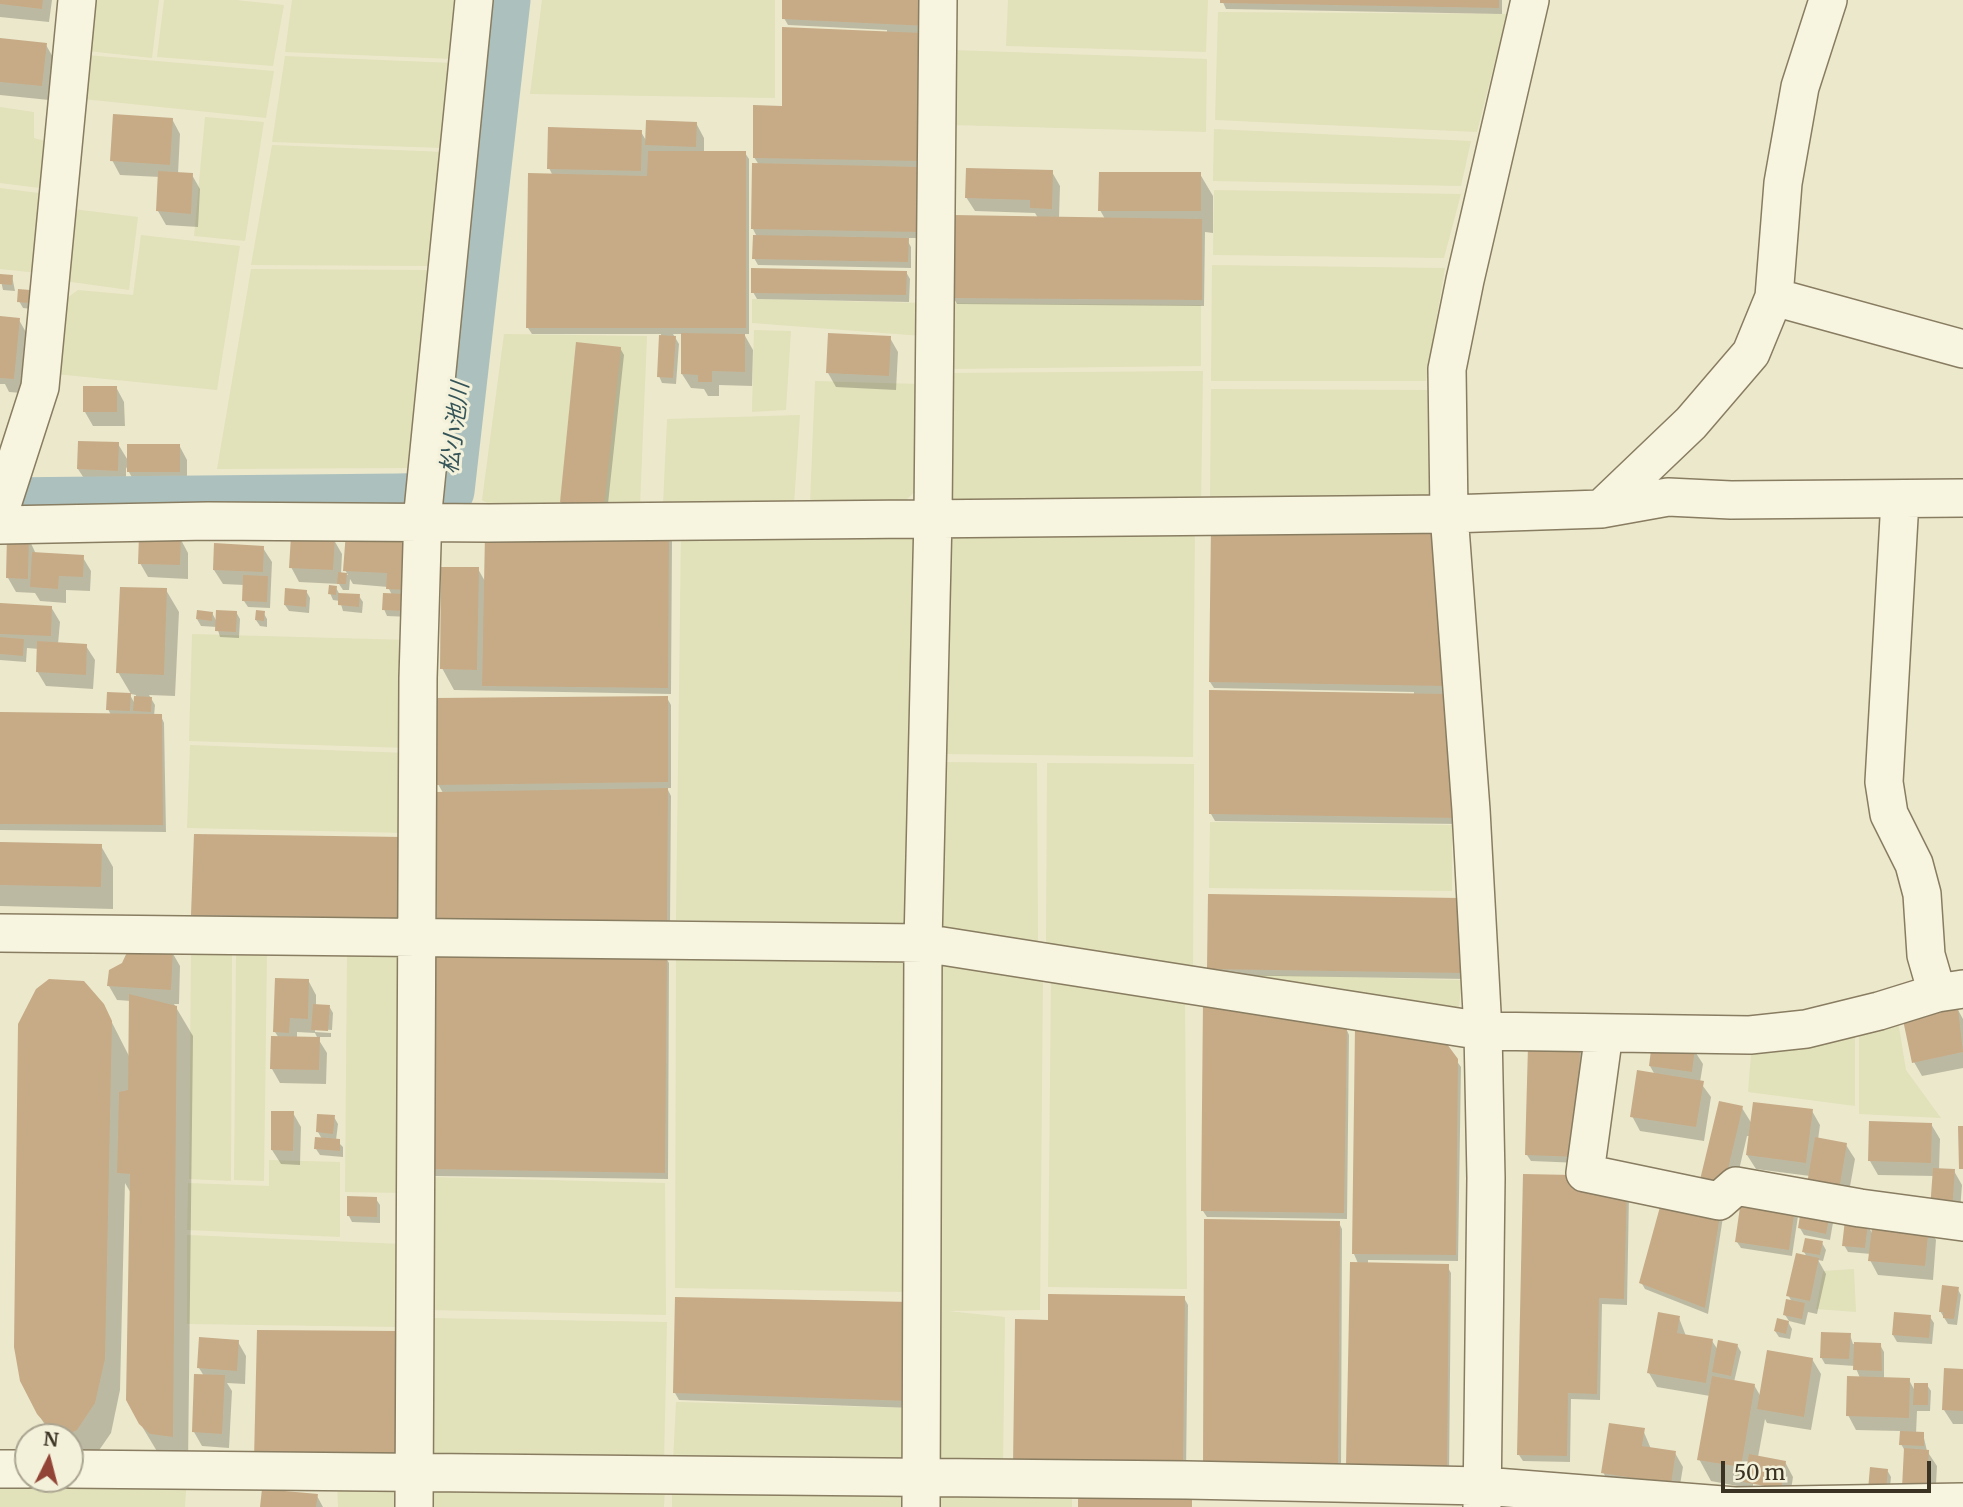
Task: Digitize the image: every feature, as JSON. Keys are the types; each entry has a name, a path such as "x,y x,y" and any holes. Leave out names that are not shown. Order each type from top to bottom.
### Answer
{"street":[{"path":"5,497 40,387 77,0"},
{"path":"414,1490 413,1325 419,936 418,678 424,504 474,0"},
{"path":"921,1492 923,943 933,517 939,0"},
{"path":"1482,1496 1486,1178 1483,1031 1471,810 1449,514 1447,369 1477,226 1531,0"},
{"path":"1601,509 1691,424 1751,353 1773,297 1783,183 1800,87 1828,0"},
{"path":"1773,297 1963,349"},
{"path":"0,525 424,504 933,517 1449,514 1601,509 1668,498 1963,498"},
{"path":"0,933 923,943 1483,1031 1750,1035 1806,1029 1950,991 1926,954 1922,894 1914,864 1889,814 1884,782 1900,500"},
{"path":"1604,1033 1586,1173 1720,1201 1736,1186 1860,1208 1963,1222"},
{"path":"84,1470 414,1490 1482,1496 1735,1506 1963,1502"}],"green space":[{"path":"92,0 159,0 152,58 88,51"},
{"path":"164,0 236,0 284,5 273,66 157,57"},
{"path":"292,0 460,0 453,59 285,52"},
{"path":"542,0 775,0 775,98 530,94"},
{"path":"1008,0 1208,0 1206,52 1006,46"},
{"path":"1218,12 1507,14 1477,132 1215,120"},
{"path":"953,50 1207,59 1206,132 951,125"},
{"path":"87,55 274,71 266,118 83,99"},
{"path":"285,56 454,63 442,148 272,142"},
{"path":"0,107 34,112 34,138 53,143 48,189 0,183"},
{"path":"205,117 264,122 245,241 194,236"},
{"path":"1214,129 1471,141 1461,186 1213,181"},
{"path":"272,145 445,152 431,266 251,265"},
{"path":"0,188 46,194 38,273 0,269"},
{"path":"1214,190 1461,194 1444,258 1213,255"},
{"path":"73,209 138,217 129,290 64,281"},
{"path":"141,235 240,246 217,390 55,374 63,301 78,290 133,295"},
{"path":"1212,265 1445,268 1426,381 1211,381"},
{"path":"251,269 431,270 407,468 217,469"},
{"path":"752,299 922,303 922,336 752,323"},
{"path":"951,303 1201,305 1201,366 949,369"},
{"path":"754,330 791,331 786,410 752,412"},
{"path":"504,334 647,336 640,506 492,507 482,500"},
{"path":"1203,371 1201,504 951,500 948,373"},
{"path":"815,381 922,384 920,487 905,501 810,503"},
{"path":"1211,389 1427,390 1429,498 1210,499"},
{"path":"800,415 794,504 663,505 667,419"},
{"path":"1195,526 1193,757 941,754 945,527"},
{"path":"681,536 913,536 912,924 676,920"},
{"path":"192,634 409,640 407,748 189,741"},
{"path":"190,745 407,753 407,833 187,828"},
{"path":"941,762 1037,763 1038,946 940,931"},
{"path":"1047,763 1194,764 1193,969 1046,945"},
{"path":"1210,822 1452,825 1452,891 1209,888"},
{"path":"191,952 232,953 231,1181 189,1179"},
{"path":"404,952 403,1193 345,1192 347,953"},
{"path":"236,953 267,953 264,1181 234,1180"},
{"path":"676,954 908,957 907,1292 675,1288"},
{"path":"941,957 1043,977 1040,1310 948,1311 1005,1317 1003,1464 937,1462"},
{"path":"1228,974 1462,980 1458,1016"},
{"path":"1051,977 1185,1002 1187,1289 1048,1287"},
{"path":"1897,1015 1906,1070 1941,1118 1859,1114 1859,1027"},
{"path":"1855,1030 1855,1106 1748,1092 1752,1042"},
{"path":"269,1160 340,1162 340,1237 187,1230 188,1183 269,1186"},
{"path":"430,1177 665,1183 666,1315 428,1310"},
{"path":"187,1235 402,1244 400,1327 187,1324"},
{"path":"1854,1269 1856,1312 1816,1309 1823,1271"},
{"path":"428,1318 667,1322 664,1464 429,1461"},
{"path":"676,1402 911,1408 911,1466 673,1462"},
{"path":"0,1479 14,1479 14,1493 84,1493 84,1480 177,1481 186,1490 185,1507 0,1507"},
{"path":"337,1483 395,1485 395,1507 338,1507"},
{"path":"428,1486 665,1489 664,1507 427,1507"},
{"path":"672,1489 902,1490 911,1507 672,1507"},
{"path":"937,1493 1072,1496 1072,1507 937,1507"}],"building":[{"path":"0,0 43,0 42,9 0,4"},
{"path":"782,0 927,0 927,26 782,19"},
{"path":"1220,0 1499,0 1499,8 1220,3"},
{"path":"782,27 923,33 921,161 753,158 753,105 782,106"},
{"path":"0,38 47,43 42,86 0,82"},
{"path":"113,114 173,118 170,165 110,161"},
{"path":"646,120 697,122 696,147 645,145"},
{"path":"548,127 642,130 641,171 547,169"},
{"path":"648,151 746,151 746,328 526,328 528,173 647,176"},
{"path":"752,163 920,167 919,232 751,229"},
{"path":"966,168 1053,170 1052,209 1030,208 1030,200 965,198"},
{"path":"158,171 193,173 191,214 156,211"},
{"path":"1099,172 1201,172 1201,211 1098,211"},
{"path":"953,215 1202,219 1202,300 951,298"},
{"path":"753,235 909,238 908,262 752,259"},
{"path":"751,268 907,271 906,295 751,293"},
{"path":"0,274 13,275 12,285 0,284"},
{"path":"18,289 30,290 29,303 17,302"},
{"path":"0,316 20,318 14,379 0,378"},
{"path":"681,333 745,334 745,372 712,371 712,382 698,382 698,375 681,374"},
{"path":"828,333 891,336 889,376 826,373"},
{"path":"659,335 676,336 673,378 657,377"},
{"path":"576,342 621,347 604,507 560,502"},
{"path":"83,386 117,386 117,412 83,412"},
{"path":"78,441 119,442 118,471 77,469"},
{"path":"127,444 180,444 180,472 127,472"},
{"path":"1435,525 1445,686 1209,682 1211,526"},
{"path":"346,532 411,536 408,590 386,589 387,573 343,571"},
{"path":"669,532 668,688 482,686 485,534"},
{"path":"7,535 29,536 28,579 6,578"},
{"path":"139,535 181,537 180,565 138,564"},
{"path":"291,536 335,538 333,570 289,568"},
{"path":"214,543 264,546 263,572 213,570"},
{"path":"32,552 84,555 83,577 59,576 58,589 30,587"},
{"path":"441,567 479,567 477,670 440,669"},
{"path":"338,572 347,573 346,584 337,584"},
{"path":"243,575 268,576 267,602 242,601"},
{"path":"329,585 337,586 336,595 328,594"},
{"path":"120,587 167,588 164,675 116,673"},
{"path":"285,588 307,590 306,607 284,605"},
{"path":"338,593 360,594 359,607 338,605"},
{"path":"383,593 408,594 407,611 382,610"},
{"path":"0,603 52,606 51,636 0,634"},
{"path":"197,610 213,612 212,621 196,619"},
{"path":"216,610 237,611 236,632 215,631"},
{"path":"256,610 265,611 264,621 255,620"},
{"path":"0,637 24,639 23,656 0,654"},
{"path":"37,641 87,644 86,675 36,672"},
{"path":"1209,690 1448,694 1457,818 1209,814"},
{"path":"107,692 131,693 130,711 106,710"},
{"path":"134,696 152,697 151,712 133,711"},
{"path":"668,696 668,782 436,785 435,698"},
{"path":"0,712 162,714 163,825 0,824"},
{"path":"668,788 667,920 437,920 436,792"},
{"path":"194,834 404,837 401,918 191,915"},
{"path":"0,842 102,844 101,887 0,885"},
{"path":"1208,894 1459,898 1463,973 1207,969"},
{"path":"129,948 173,950 171,990 107,986 109,970 122,963"},
{"path":"432,952 667,954 665,1173 429,1169"},
{"path":"275,978 309,979 308,1019 290,1018 289,1033 273,1032"},
{"path":"49,979 84,981 104,1004 112,1021 105,1359 95,1403 82,1423 45,1423 37,1414 20,1381 14,1347 18,1024 36,989"},
{"path":"129,994 177,1006 173,1437 150,1434 139,1424 126,1400 130,1174 117,1173 119,1092 128,1090"},
{"path":"1203,1001 1347,1026 1344,1213 1201,1211"},
{"path":"313,1004 330,1005 328,1031 311,1030"},
{"path":"1958,1008 1963,1052 1912,1063 1903,1020"},
{"path":"1355,1027 1447,1044 1458,1059 1456,1255 1352,1254"},
{"path":"271,1036 320,1037 319,1070 270,1069"},
{"path":"1652,1042 1695,1048 1692,1072 1649,1066"},
{"path":"1528,1046 1580,1047 1578,1157 1525,1155"},
{"path":"1637,1070 1704,1081 1696,1127 1630,1117"},
{"path":"1719,1101 1743,1106 1723,1190 1699,1184"},
{"path":"1753,1102 1813,1109 1806,1163 1746,1155"},
{"path":"271,1111 294,1111 293,1151 271,1150"},
{"path":"317,1114 335,1115 333,1134 316,1132"},
{"path":"1869,1121 1932,1123 1931,1163 1868,1161"},
{"path":"1958,1126 1963,1126 1963,1169 1959,1169"},
{"path":"315,1137 340,1139 340,1151 314,1149"},
{"path":"1815,1137 1847,1143 1839,1190 1807,1184"},
{"path":"1933,1168 1955,1169 1952,1210 1930,1209"},
{"path":"1523,1174 1573,1175 1627,1187 1624,1299 1599,1298 1597,1394 1568,1393 1567,1456 1517,1455"},
{"path":"347,1196 377,1197 377,1217 347,1216"},
{"path":"1663,1196 1721,1209 1705,1308 1639,1283"},
{"path":"1741,1200 1795,1208 1789,1250 1735,1242"},
{"path":"1802,1203 1831,1208 1826,1234 1798,1228"},
{"path":"1204,1219 1340,1221 1338,1468 1203,1465"},
{"path":"1873,1219 1929,1224 1925,1266 1868,1261"},
{"path":"1845,1220 1868,1223 1865,1248 1842,1246"},
{"path":"1805,1238 1823,1241 1820,1255 1802,1252"},
{"path":"1796,1253 1819,1258 1810,1301 1786,1296"},
{"path":"1350,1262 1449,1264 1447,1470 1346,1466"},
{"path":"1942,1285 1959,1287 1954,1319 1943,1318 1943,1312 1939,1312"},
{"path":"1048,1294 1185,1296 1183,1468 1013,1466 1015,1319 1048,1320"},
{"path":"675,1297 910,1302 910,1401 673,1393"},
{"path":"1786,1299 1805,1303 1802,1319 1783,1315"},
{"path":"1658,1312 1680,1316 1677,1333 1713,1339 1706,1383 1647,1373"},
{"path":"1894,1312 1931,1315 1929,1338 1892,1335"},
{"path":"1777,1318 1789,1321 1786,1334 1774,1331"},
{"path":"257,1330 400,1331 400,1466 254,1460"},
{"path":"1821,1332 1851,1333 1849,1359 1820,1358"},
{"path":"199,1337 239,1340 237,1371 197,1368"},
{"path":"1718,1340 1738,1344 1731,1376 1712,1372"},
{"path":"1854,1342 1881,1343 1882,1371 1853,1370"},
{"path":"1767,1350 1813,1358 1804,1417 1757,1409"},
{"path":"1944,1368 1963,1369 1963,1411 1942,1410"},
{"path":"194,1374 225,1375 222,1434 192,1432"},
{"path":"1712,1376 1755,1384 1741,1467 1697,1460"},
{"path":"1847,1376 1910,1378 1909,1418 1846,1416"},
{"path":"1914,1383 1928,1383 1928,1405 1913,1405"},
{"path":"1609,1423 1645,1428 1642,1446 1676,1451 1671,1484 1601,1473"},
{"path":"1900,1431 1924,1432 1924,1446 1899,1445"},
{"path":"1904,1448 1929,1450 1927,1489 1902,1488"},
{"path":"1749,1454 1786,1461 1781,1489 1743,1482"},
{"path":"1870,1467 1888,1469 1886,1491 1868,1490"},
{"path":"262,1489 318,1494 316,1507 260,1507"},
{"path":"1078,1492 1192,1493 1192,1507 1078,1507"}],"waterway":[{"name":"松小池川","path":"0,503 439,498 449,491 505,0"}]}
